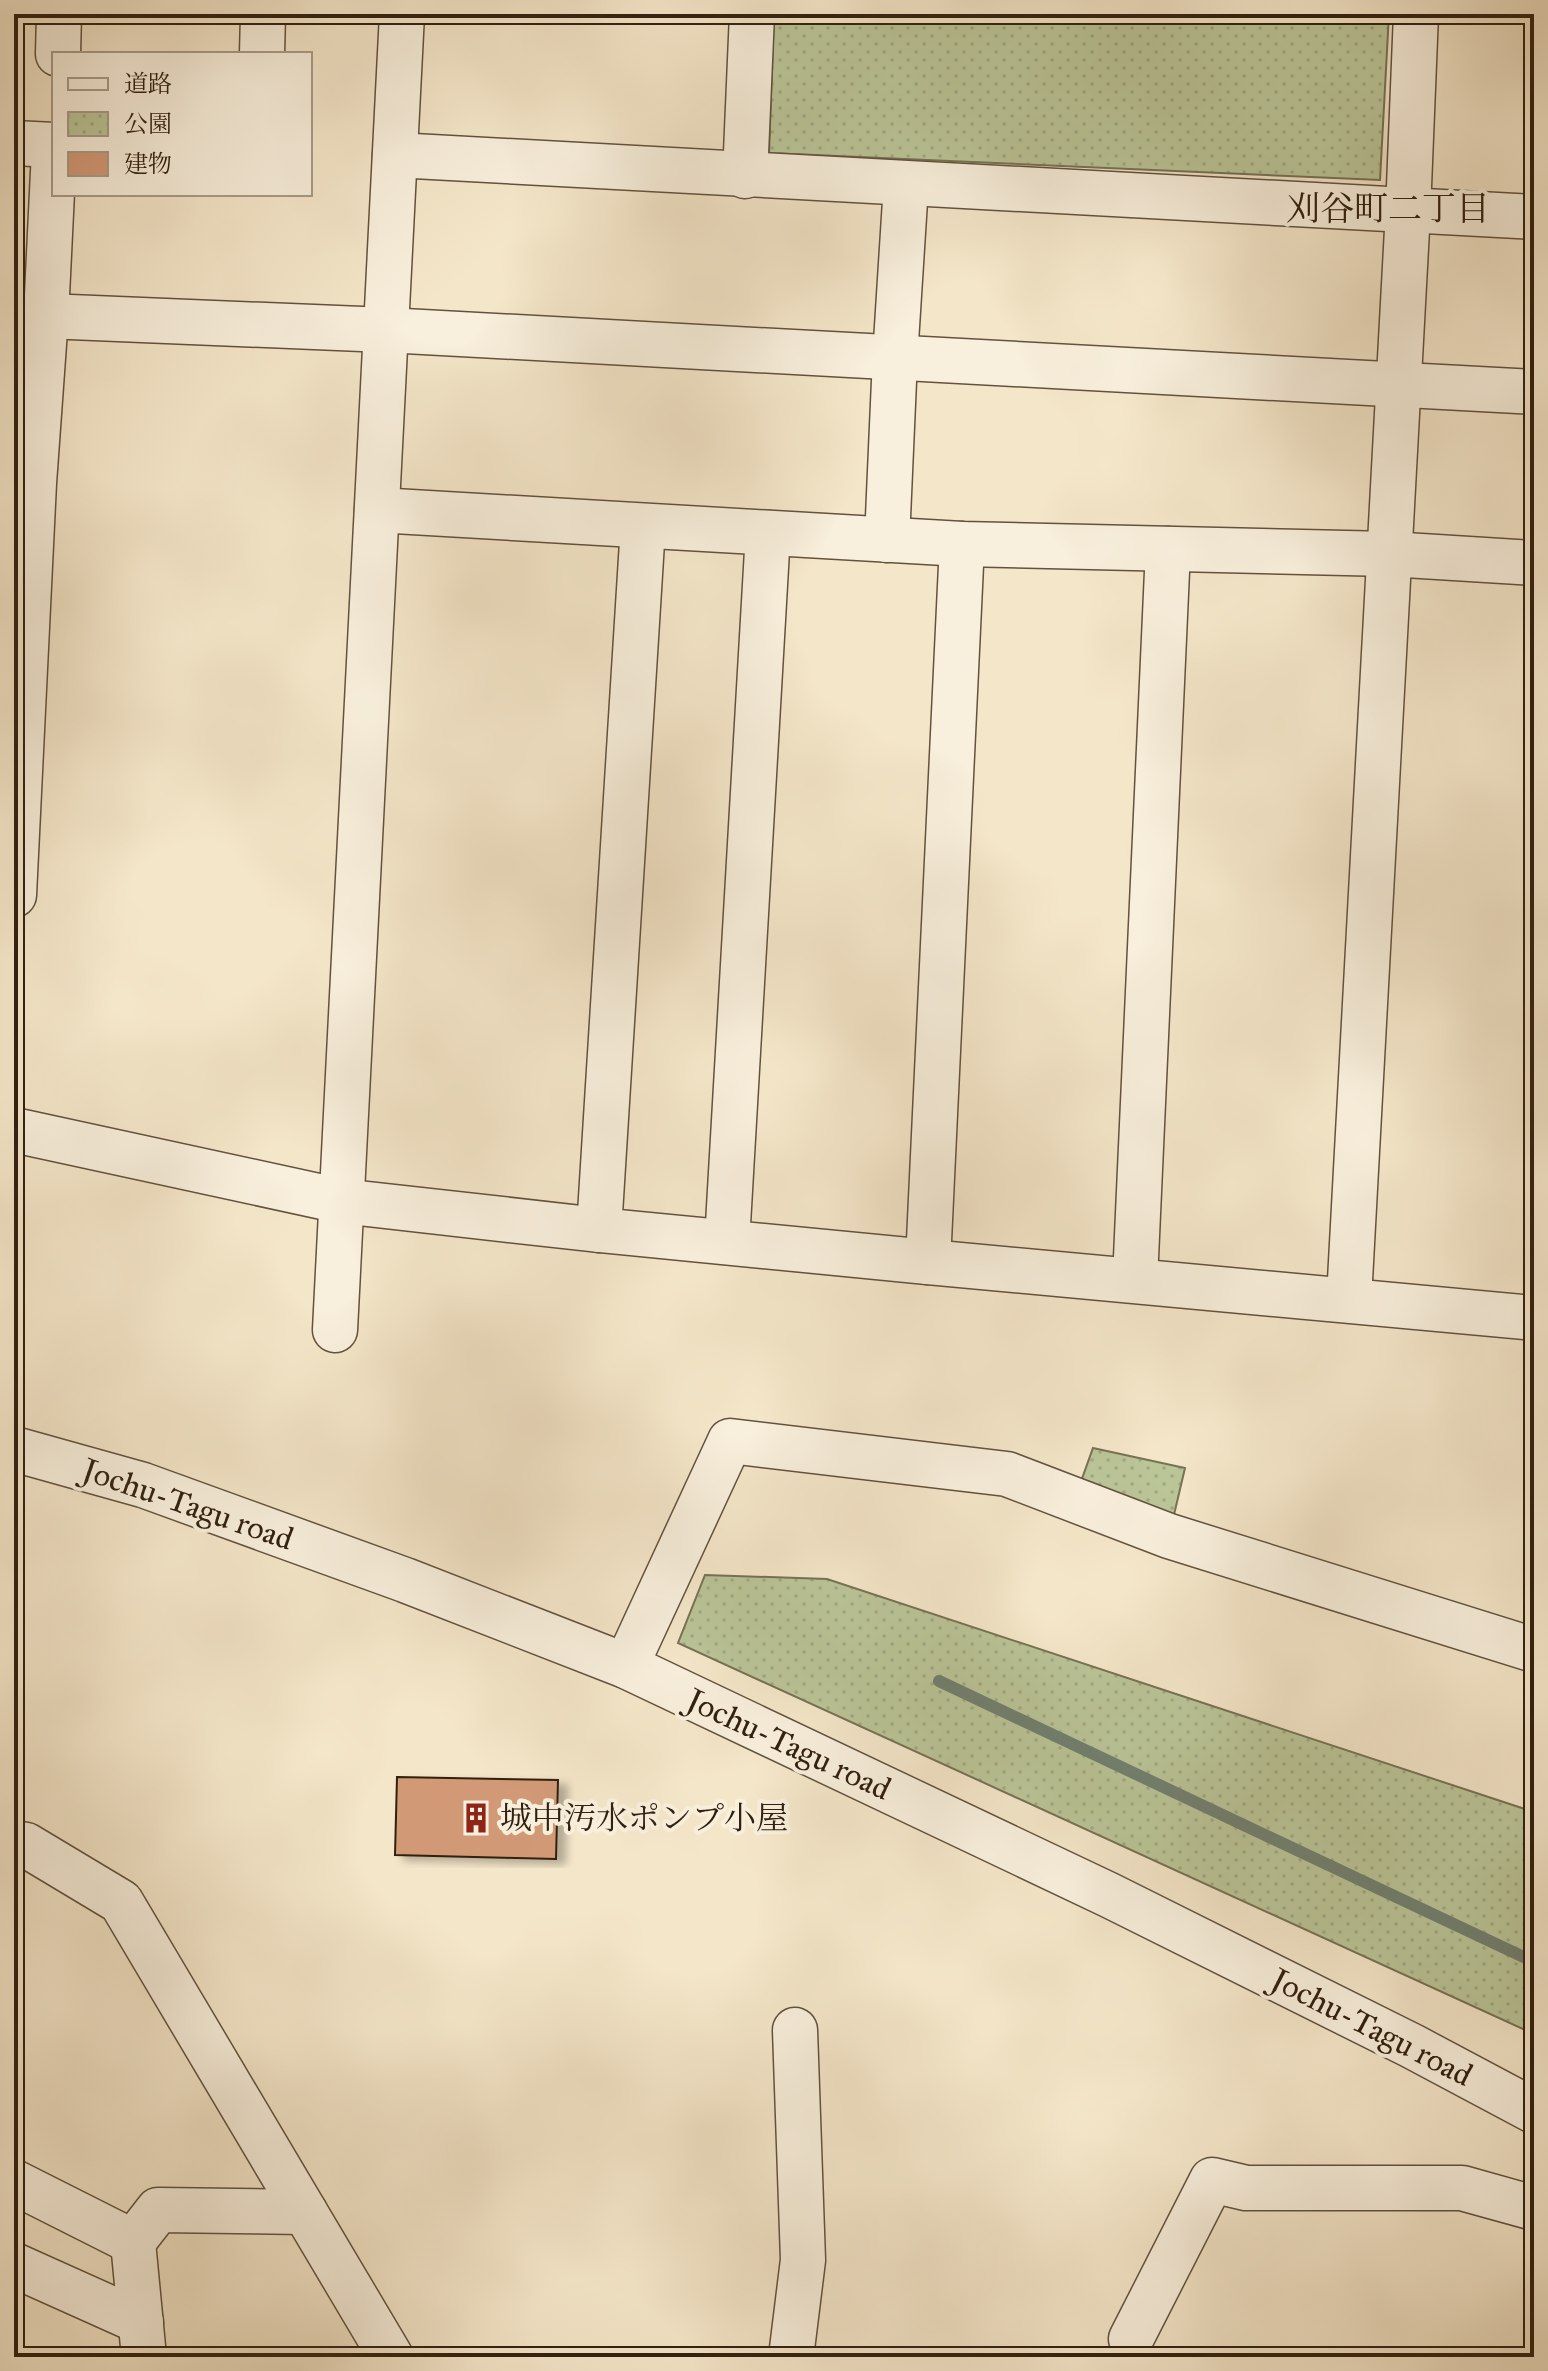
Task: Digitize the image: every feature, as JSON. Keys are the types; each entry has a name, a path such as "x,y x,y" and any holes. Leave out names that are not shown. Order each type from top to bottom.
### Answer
{"street":[{"path":"58,52 59,14"},
{"path":"262,52 263,14"},
{"path":"335,1330 402,14"},
{"path":"745,176 752,14"},
{"path":"1349,1299 1416,14"},
{"path":"14,143 52,148"},
{"path":"395,155 1534,217"},
{"path":"887,540 906,185"},
{"path":"14,895 24,483 46,316 52,190"},
{"path":"46,316 386,330 1534,392"},
{"path":"377,510 962,544 1389,554 1534,563"},
{"path":"599,1230 643,526"},
{"path":"727,1242 768,533"},
{"path":"928,1262 962,544"},
{"path":"1135,1280 1168,549"},
{"path":"14,1130 341,1201 599,1230 1534,1318"},
{"path":"626,1666 730,1441 1007,1474 1169,1536 1534,1650"},
{"name":"Jochu-Tagu road","path":"14,1449 143,1485 405,1580 626,1666 1109,1895 1412,2046 1534,2111"},
{"path":"14,1843 26,1845 121,1902 391,2357"},
{"path":"791,2357 803,2260 795,2030"},
{"path":"1131,2339 1212,2180 1246,2188 1462,2188 1534,2208"},
{"path":"14,2182 133,2242"},
{"path":"143,2340 133,2242 158,2210 305,2212"},
{"path":"14,2265 143,2340"}],"green space":[{"path":"774,14 1389,14 1380,180 769,153"},
{"path":"1093,1448 1185,1468 1169,1536 1074,1501"},
{"path":"705,1575 827,1579 1534,1812 1534,2034 678,1643"}],"building":[{"name":"城中汚水ポンプ小屋","path":"397,1777 558,1780 556,1859 395,1855"}],"waterway":[{"path":"939,1681 1534,1962"}],"place":[{"name":"城中汚水ポンプ小屋","path":"476,1818"}],"district":[{"name":"刈谷町二丁目","path":"1388,208"}]}
